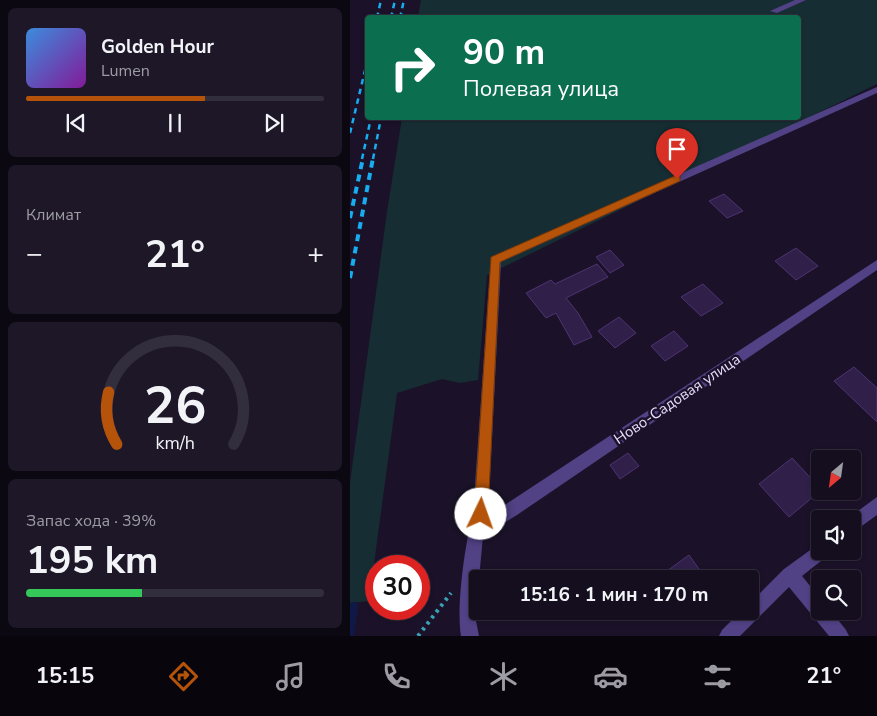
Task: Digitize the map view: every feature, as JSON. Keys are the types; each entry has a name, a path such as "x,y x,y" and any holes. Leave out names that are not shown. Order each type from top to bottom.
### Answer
{"street":[{"path":"774,11 802,0"},
{"path":"470,636 468,622 473,563 476,532 481,514 494,260 877,90"},
{"name":"Ново-Садовая улица","path":"476,532 512,510 877,264"},
{"path":"861,518 877,505"},
{"path":"728,636 790,575 811,558"},
{"path":"790,575 840,636"}],"path":[{"path":"418,636 473,563"}],"green space":[{"path":"421,0 877,0 877,84 487,275 478,380 460,383 442,379 397,393 375,555 365,555 365,601 350,603 350,483 387,212 402,120 801,120 801,15 418,15"}],"building":[{"path":"724,194 743,211 727,218 709,201"},
{"path":"796,248 818,266 796,280 775,261"},
{"path":"610,250 624,265 610,273 596,257"},
{"path":"597,264 608,277 566,298 578,313 592,337 574,345 556,313 546,318 526,293 551,280 555,284"},
{"path":"703,284 723,303 701,316 681,297"},
{"path":"619,317 636,333 615,348 598,331"},
{"path":"674,331 688,346 665,361 651,346"},
{"path":"854,367 877,388 877,422 834,381"},
{"path":"628,453 639,466 620,479 610,465"},
{"path":"792,458 811,478 811,499 789,517 759,484"},
{"path":"689,555 700,570 668,570"}],"waterway":[{"path":"350,636 354,606"}],"railway":[{"path":"378,15 381,0"},
{"path":"392,15 395,0"},
{"path":"401,15 404,0"},
{"path":"350,133 365,70"},
{"path":"362,159 371,120"},
{"path":"373,159 381,120"},
{"path":"350,218 363,158"},
{"path":"350,278 373,158"}],"route":[{"path":"481,514 494,260 677,179"}]}
